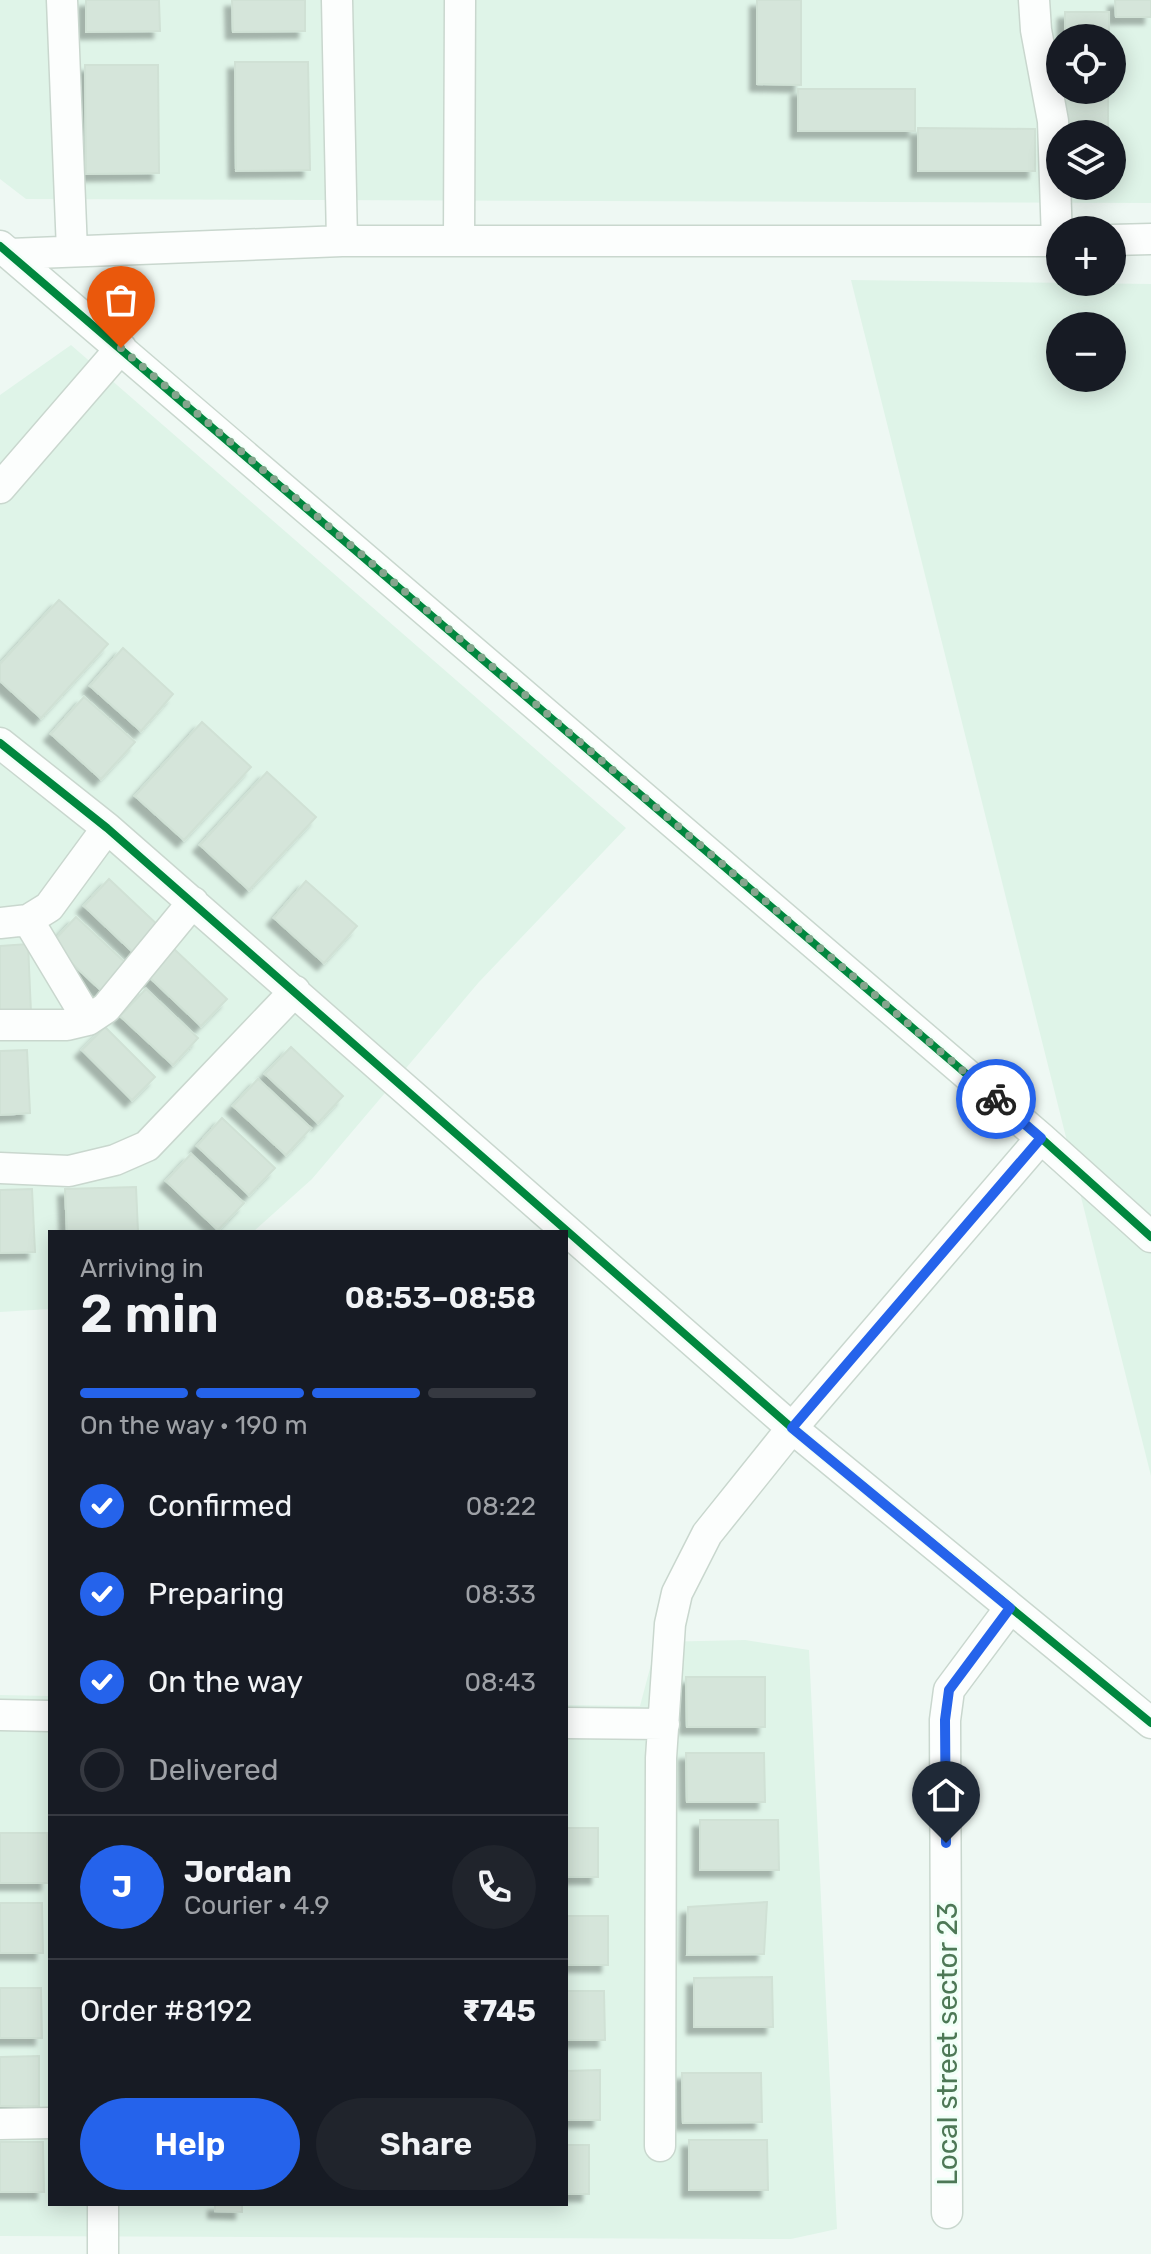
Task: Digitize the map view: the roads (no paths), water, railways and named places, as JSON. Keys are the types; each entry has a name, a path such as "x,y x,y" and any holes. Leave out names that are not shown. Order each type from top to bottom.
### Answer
{"street":[{"path":"62,0 72,251"},
{"path":"337,0 342,241"},
{"path":"459,240 460,0"},
{"path":"1034,0 1036,30 1053,121 1058,216"},
{"path":"1126,240 1151,239"},
{"path":"5,250 72,251 342,241 1046,241"},
{"path":"5,250 1041,1138 1151,1237"},
{"path":"0,488 121,348"},
{"path":"0,743 107,828 567,1230"},
{"path":"88,1020 14,922 49,907 107,828"},
{"path":"0,1025 67,1025 88,1020 106,1008 193,902"},
{"path":"0,1168 69,1171 115,1160 147,1146 295,991"},
{"path":"660,2146 661,1758 670,1624 677,1593 707,1534 792,1428 1041,1138"},
{"path":"568,1231 792,1428 1151,1723"},
{"name":"Local street sector 23","path":"947,2213 945,1720 949,1690 1010,1608"},
{"path":"0,1715 48,1716"},
{"path":"568,1723 664,1724"},
{"path":"0,2124 48,2123"},
{"path":"103,2206 103,2254"}]}
